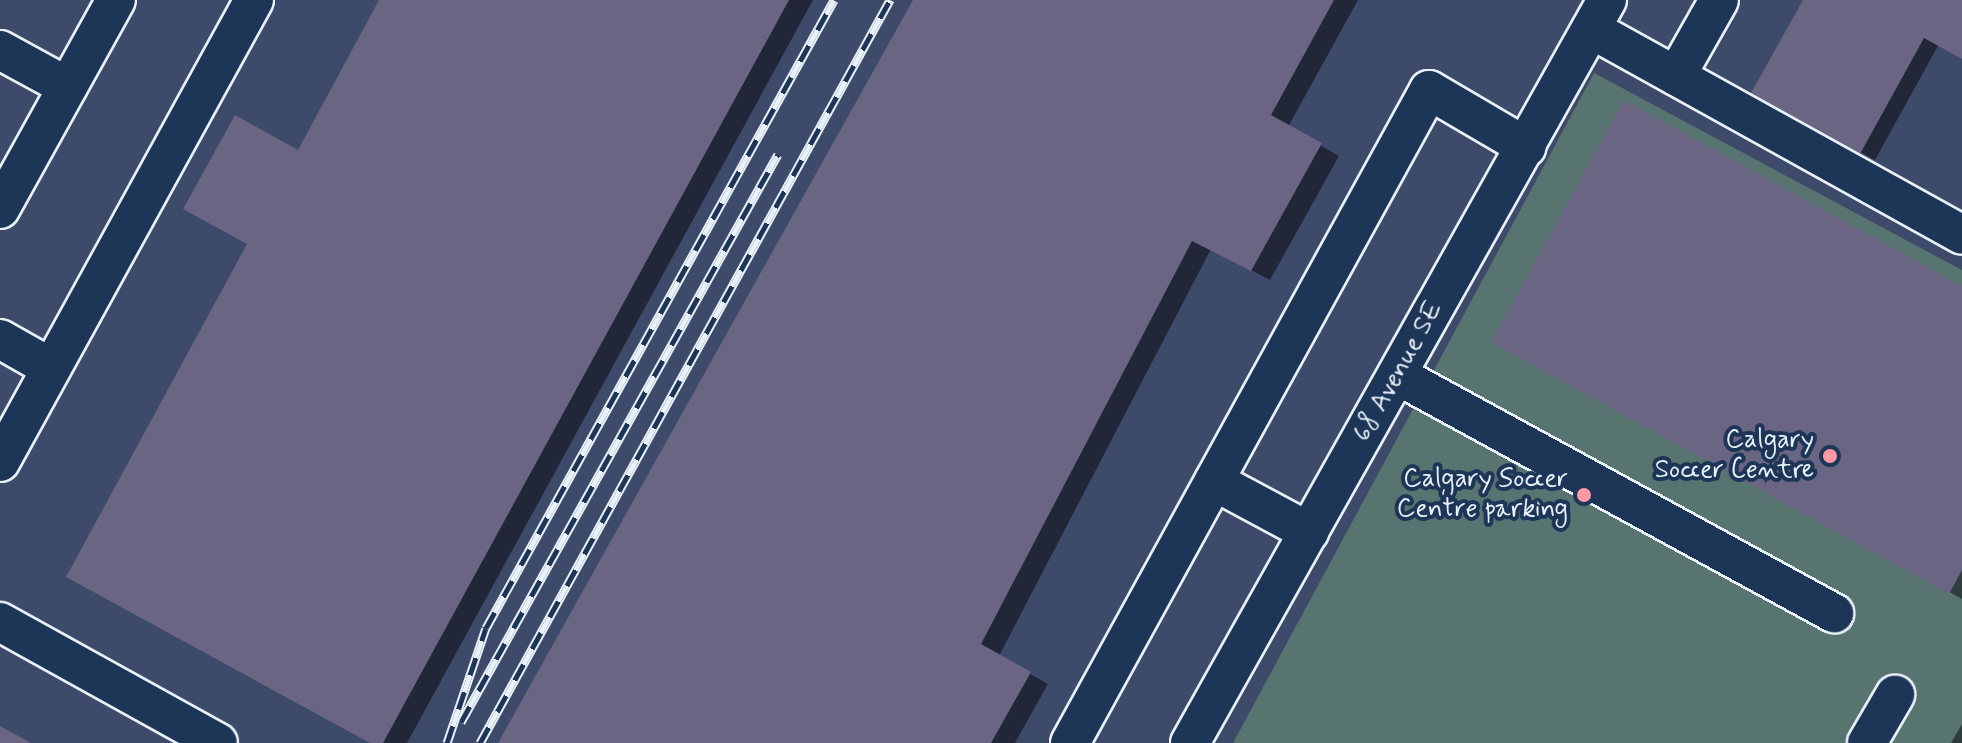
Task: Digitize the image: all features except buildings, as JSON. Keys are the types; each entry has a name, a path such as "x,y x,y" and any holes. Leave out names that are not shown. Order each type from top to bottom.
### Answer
{"street":[{"path":"0,209 116,0"},
{"path":"0,462 254,0"},
{"path":"1676,76 1719,0"},
{"path":"1599,14 1676,76 1962,235"},
{"name":"68 Avenue SE","path":"1200,739 1309,532 1599,14"},
{"path":"0,50 68,87"},
{"path":"1070,743 1429,90 1526,147"},
{"path":"0,339 51,368"},
{"path":"1397,375 1834,613"},
{"path":"1214,481 1309,532"},
{"path":"0,622 218,743"},
{"path":"1867,743 1895,695"}],"shaded area":[{"path":"0,0 1962,0 1962,270 1594,74 1233,743 0,743"}],"green space":[{"path":"1594,73 1962,270 1962,743 1233,743"}],"railway":[{"path":"447,743 486,628 834,0"},
{"path":"480,743 890,0"},
{"path":"461,722 778,154"}],"place":[{"name":"Calgary Soccer Centre","path":"1830,456"},
{"name":"Calgary Soccer Centre parking","path":"1584,495"}]}
